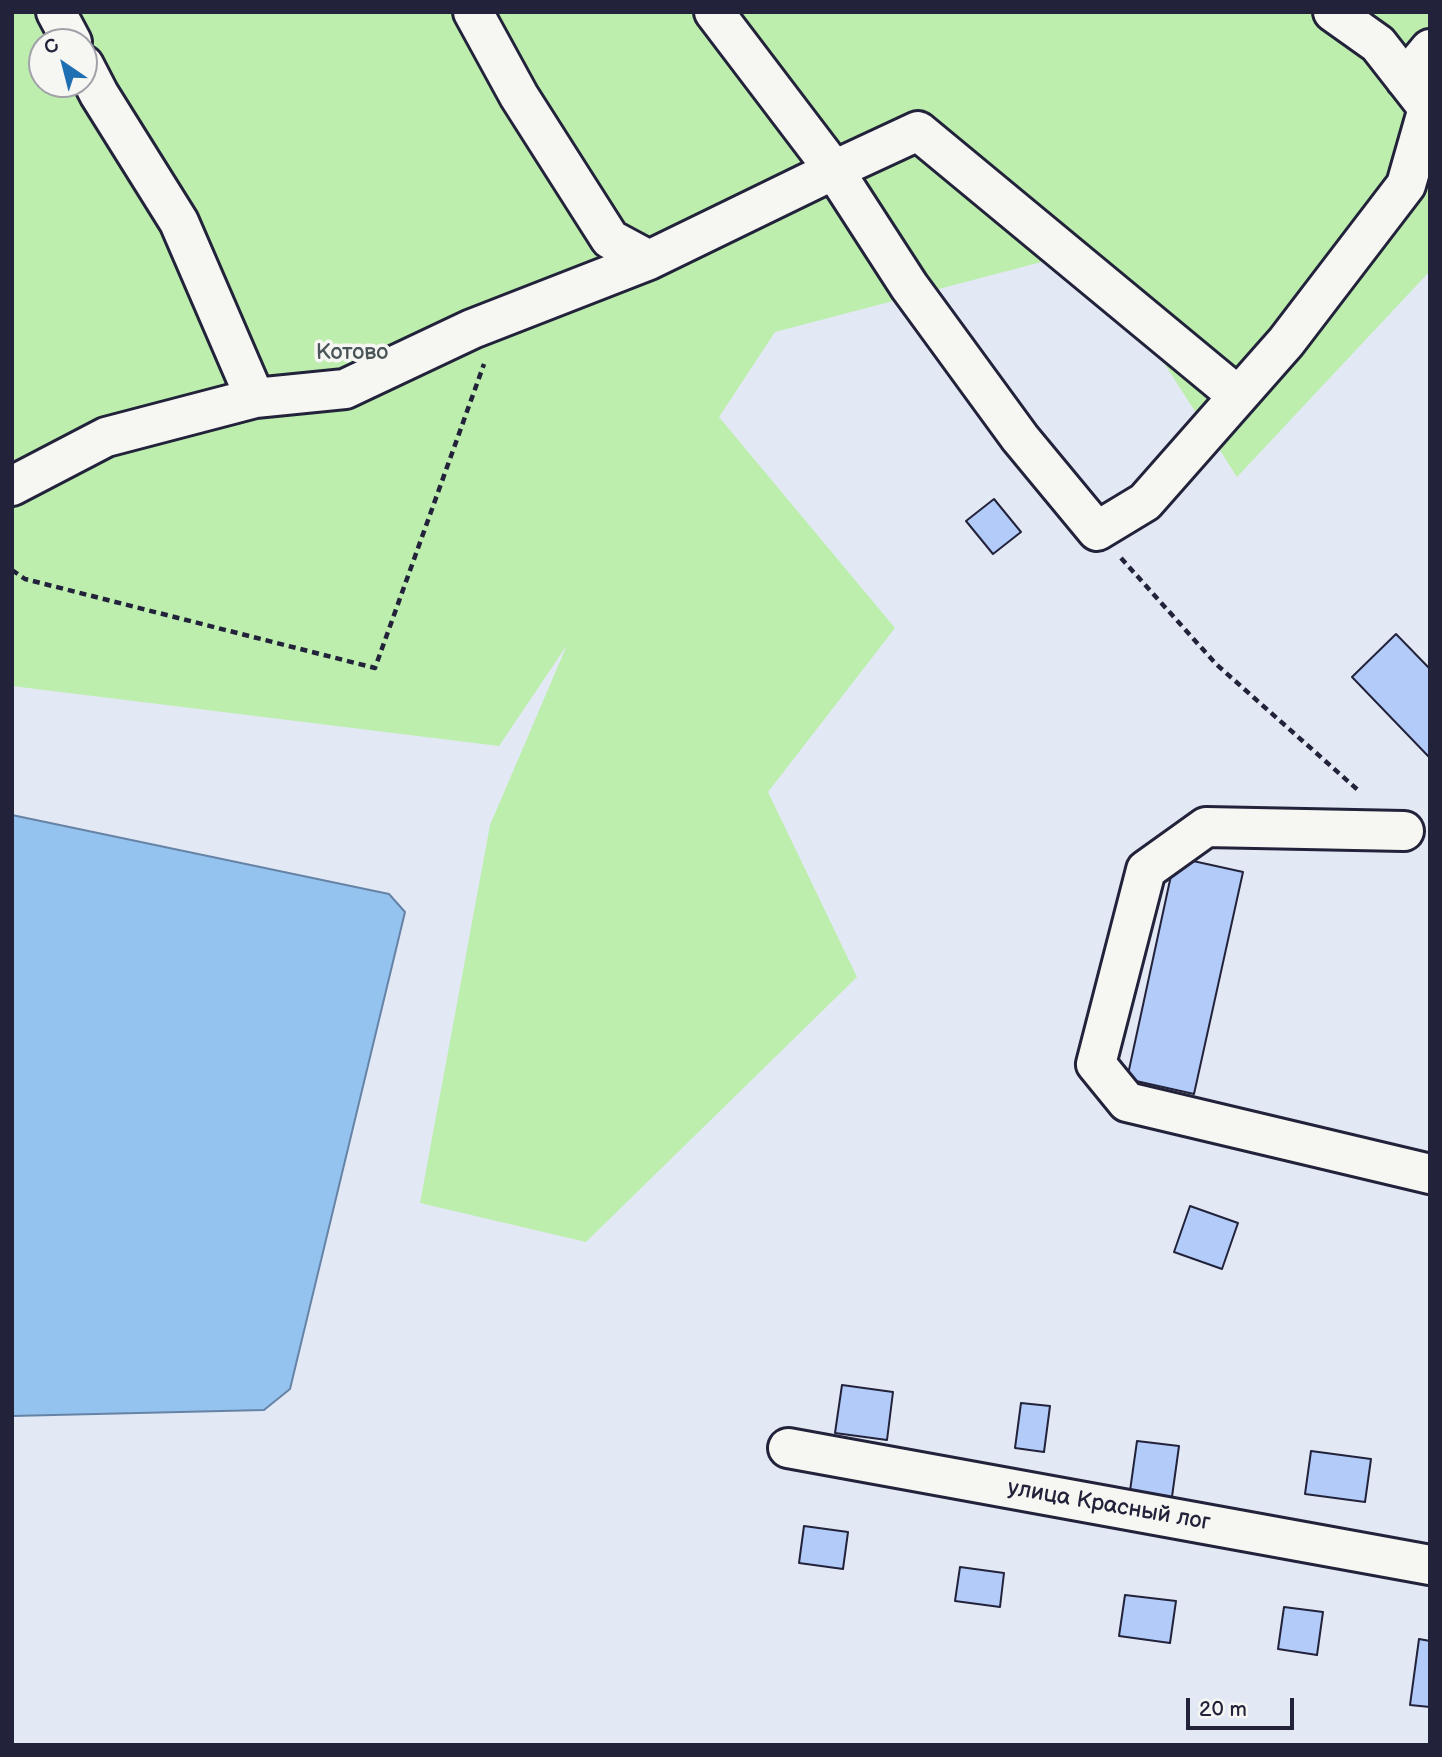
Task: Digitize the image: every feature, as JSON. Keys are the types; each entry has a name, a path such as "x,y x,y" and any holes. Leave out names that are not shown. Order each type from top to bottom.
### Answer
{"street":[{"path":"56,12 65,28"},
{"path":"472,12 519,96 610,239 649,260"},
{"path":"715,12 834,170 917,297 1020,438 1097,531 1146,502 1286,342 1406,185 1428,108 1378,44 1333,12"},
{"path":"1405,79 1430,48"},
{"path":"98,92 179,222 255,397"},
{"path":"12,486 106,437 255,397 345,389 501,317 649,260 918,131 1238,396"},
{"path":"1404,831 1206,827 1146,870 1096,1064 1127,1102 1430,1174"},
{"name":"улица Красный лог","path":"788,1448 1430,1565"}],"path":[{"path":"12,570 25,579 375,667 501,317"},
{"path":"1097,531 1216,664 1362,794"}],"green space":[{"name":"Котово","path":"12,12 1430,12 1430,271 1237,477 1091,249 775,332 719,417 895,628 768,792 857,977 586,1242 420,1203 490,825 567,645 499,746 12,686"}],"water":[{"path":"12,815 389,894 405,912 290,1389 264,1410 12,1416"}],"building":[{"path":"994,499 1021,532 993,554 966,521"},
{"path":"1396,634 1430,669 1429,757 1352,677"},
{"path":"1175,857 1243,872 1194,1094 1127,1079"},
{"path":"1190,1206 1238,1223 1222,1269 1174,1252"},
{"path":"842,1385 893,1392 887,1440 835,1433"},
{"path":"1021,1403 1050,1406 1044,1452 1015,1448"},
{"path":"1137,1441 1179,1446 1171,1504 1129,1498"},
{"path":"1311,1451 1371,1459 1365,1502 1305,1494"},
{"path":"804,1526 848,1532 843,1569 799,1563"},
{"path":"960,1567 1004,1573 1000,1607 955,1601"},
{"path":"1125,1595 1176,1601 1170,1643 1119,1636"},
{"path":"1284,1607 1323,1612 1317,1655 1278,1649"},
{"path":"1419,1639 1430,1641 1430,1707 1410,1705"}]}
